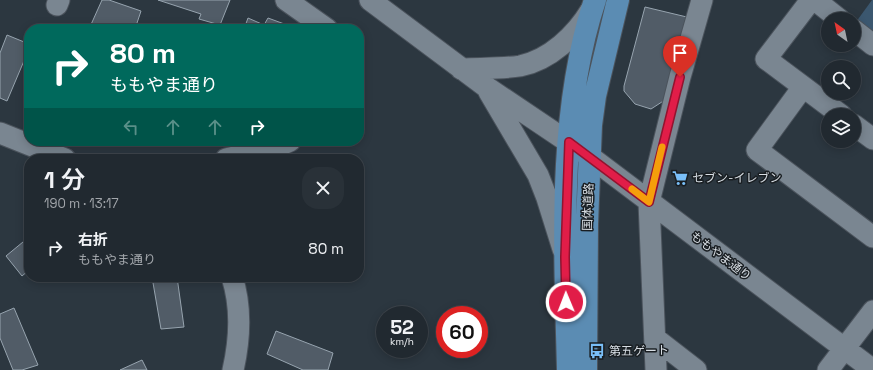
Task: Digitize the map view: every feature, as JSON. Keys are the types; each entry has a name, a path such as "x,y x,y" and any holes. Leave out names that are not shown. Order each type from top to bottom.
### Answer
{"main road":[{"name":"国体道路","path":"586,370 589,156 595,96 618,0"},
{"name":"国体道路","path":"568,370 565,257 569,142 579,70 595,2"}],"street":[{"path":"286,0 320,24"},
{"name":"ももやま通り","path":"370,0 485,86 589,156 873,370"},
{"path":"656,370 656,339 649,202 680,77 702,0"},
{"path":"811,0 766,59 832,108"},
{"path":"815,0 831,12"},
{"path":"462,69 521,66 548,55 574,33 582,24 595,2"},
{"path":"861,36 873,45"},
{"path":"485,86 538,175 547,198 565,257"},
{"path":"803,87 756,150 873,237"},
{"path":"861,130 873,139"},
{"path":"0,133 24,143"},
{"path":"32,146 52,154"},
{"path":"247,154 278,146"},
{"path":"233,370 239,338 238,296 234,282"},
{"path":"828,370 873,311"},
{"path":"656,339 696,370"}],"shaded area":[{"path":"873,0 873,36 861,26 861,15"}],"building":[{"path":"102,0 109,0 141,11 137,24 91,24"},
{"path":"158,0 230,0 220,24 199,19 201,14"},
{"path":"645,7 691,18 668,98 651,109 635,104 624,91 624,86"},
{"path":"248,18 262,24 246,24"},
{"path":"268,18 284,24 265,24"},
{"path":"7,35 24,42 24,61 7,101 0,98 0,53"},
{"path":"24,241 24,274 22,276 6,256"},
{"path":"153,282 178,282 184,327 161,329"},
{"path":"14,308 38,365 22,370 13,370 0,338 0,314"},
{"path":"276,331 333,353 328,370 303,370 267,354"},
{"path":"142,360 147,370 120,370"}],"slow traffic":[{"path":"632,189 649,202 662,147"}],"place":[{"name":"セブン-イレブン","path":"680,178"},
{"name":"第五ゲート","path":"597,351"}],"route":[{"path":"566,302 565,257 569,142 649,202 680,77"}]}
